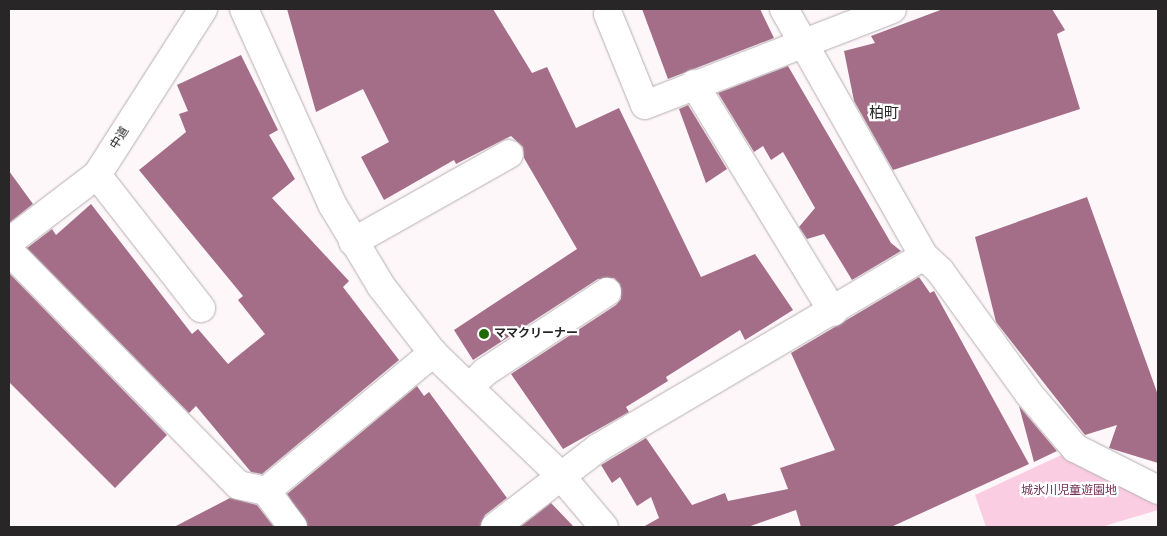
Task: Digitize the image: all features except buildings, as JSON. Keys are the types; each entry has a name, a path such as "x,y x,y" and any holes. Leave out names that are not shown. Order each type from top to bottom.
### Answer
{"street":[{"name":"中道","path":"9,242 97,175 203,9"},
{"path":"244,9 353,242 381,286 433,353 560,474 604,527"},
{"path":"784,9 801,44 924,256 1075,448 1158,490"},
{"path":"608,14 645,105 694,84 892,9"},
{"path":"694,84 833,312"},
{"path":"353,242 509,154"},
{"path":"97,175 201,308"},
{"path":"9,251 238,485 266,491 293,527"},
{"path":"495,527 560,474 598,448 833,312 924,256"},
{"path":"470,387 485,372 607,292"},
{"path":"266,491 433,353"}],"green space":[{"name":"城氷川児童遊園地","path":"1070,451 1158,502 1158,510 1101,527 986,527 975,495"}],"place":[{"name":"ママクリーナー","path":"484,334"}],"district":[{"name":"柏町","path":"884,114"}]}
